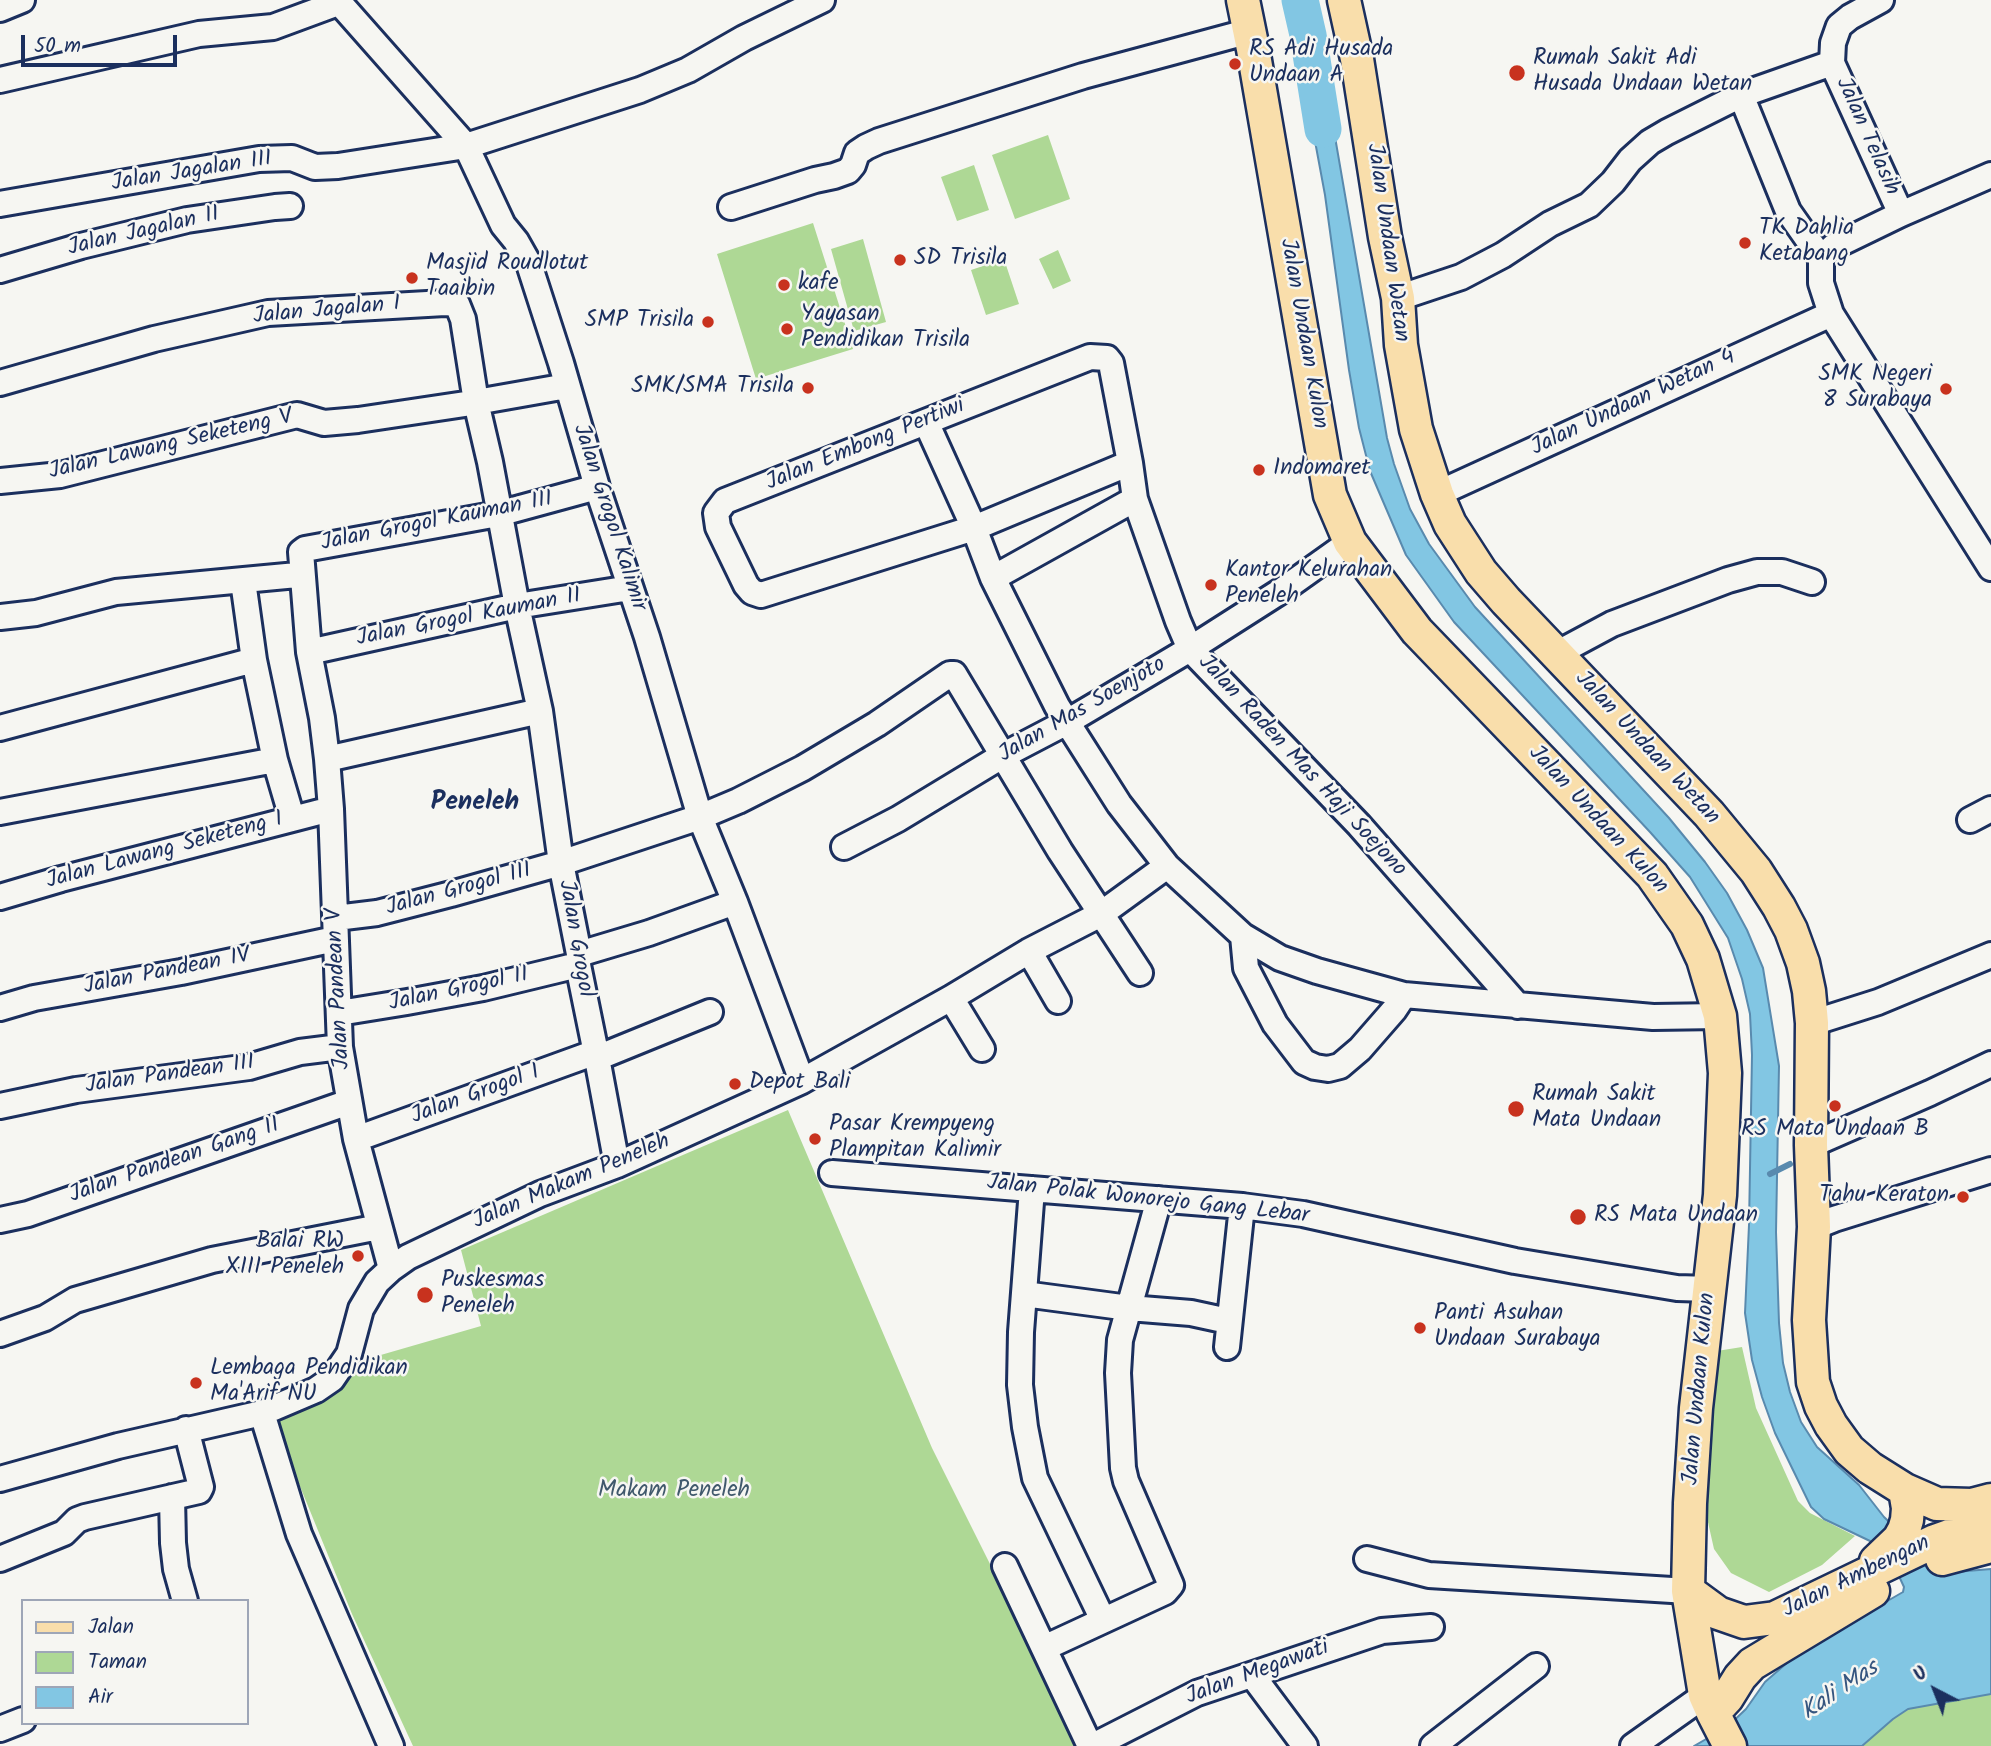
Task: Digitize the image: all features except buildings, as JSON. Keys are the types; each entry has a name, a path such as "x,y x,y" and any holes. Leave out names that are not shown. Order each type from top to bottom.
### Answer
{"main road":[{"name":"Jalan Undaan Kulon","path":"1243,0 1330,495 1350,542 1417,631 1652,874 1687,925 1703,959 1720,1016 1725,1073 1720,1195 1696,1408 1688,1591 1716,1719"},
{"name":"Jalan Undaan Wetan","path":"1344,0 1357,59 1385,237 1398,298 1407,386 1416,429 1437,494 1450,524 1481,572 1709,814 1756,871 1785,918 1803,963 1810,991 1812,1023 1811,1145 1814,1227 1809,1320 1813,1382 1821,1406 1849,1450 1906,1499"},
{"name":"Jalan Ambengan","path":"1906,1499 1937,1504 1972,1505 1991,1500"},
{"path":"1716,1719 1727,1698 1752,1664 1875,1572 1904,1530 1907,1520 1906,1499"},
{"name":"Jalan Ambengan","path":"1688,1591 1718,1613 1732,1619 1744,1622 1775,1618 1875,1572 1940,1549 1991,1521"},
{"path":"1940,1549 1991,1546"}],"street":[{"path":"0,9 22,0"},
{"name":"Jalan Jagalan III","path":"0,204 259,159 292,158 315,167 338,166 466,146 652,85 688,70 744,38 822,0"},
{"name":"Jalan Telasih","path":"1881,0 1839,26 1833,43 1832,63 1901,214"},
{"path":"0,80 199,34 273,27 338,1"},
{"name":"Jalan Grogol Kalimir","path":"338,1 466,146 498,216 529,264 597,488 647,637 700,817 802,1080"},
{"path":"731,207 848,171 858,153 879,141 1083,76 1250,31"},
{"path":"1398,298 1461,277 1503,255 1550,224 1589,205 1650,142 1741,95 1832,63"},
{"path":"1741,95 1788,211 1821,258 1821,283 1831,314 1991,568"},
{"path":"1821,258 1833,247 1991,175"},
{"name":"Jalan Jagalan II","path":"0,270 81,246 187,220 290,206"},
{"name":"Jalan Jagalan I","path":"0,383 154,339 268,313 457,304 463,319 471,403 489,462 540,711"},
{"name":"Jalan Undaan Wetan 4","path":"1437,494 1831,314"},
{"name":"Jalan Embong Pertiwi","path":"974,528 761,595 752,592 746,585 718,527 716,513 725,501 1090,357 1103,357"},
{"name":"Jalan Raden Mas Haji Soejono","path":"1103,357 1111,363 1135,499 1190,649 1359,825 1518,1006"},
{"name":"Jalan Lawang Seketeng V","path":"0,481 60,475 297,415 324,423 358,420 567,386"},
{"path":"926,422 974,528 993,578 1057,706 1119,804 1167,866 1243,936 1280,958 1404,995 1653,1017 1720,1016"},
{"path":"974,528 1130,463"},
{"name":"Jalan Grogol Kauman III","path":"302,576 301,555 305,549 498,514 597,488"},
{"path":"993,578 1135,499"},
{"name":"Jalan Mas Soenjoto","path":"844,847 898,819 1002,756 1067,722 1190,649 1284,589 1350,542"},
{"path":"1556,654 1612,624 1728,580 1757,572 1782,572 1812,582"},
{"path":"0,617 36,613 116,592 302,576"},
{"name":"Jalan Pandean V","path":"302,576 309,652 327,753 340,1047 356,1139 391,1269"},
{"path":"243,581 254,660 275,760 292,818"},
{"name":"Jalan Grogol Kauman II","path":"309,652 517,606 630,588"},
{"path":"0,728 254,660"},
{"name":"Jalan Grogol III","path":"335,929 377,913 561,863 700,817 803,768 877,724 950,674 958,678 1002,756"},
{"path":"327,753 540,711"},
{"name":"Jalan Grogol","path":"540,711 561,863 617,1165"},
{"path":"1002,756 1140,973"},
{"path":"0,811 275,760"},
{"name":"Jalan Lawang Seketeng I","path":"0,897 74,875 331,809"},
{"name":"Jalan Makam Peneleh","path":"0,1479 118,1446 262,1413 316,1390 332,1379 349,1354 361,1309 377,1282 408,1257 540,1194 617,1165 802,1080 951,998 1029,951 1101,914 1167,866"},
{"name":"Jalan Grogol II","path":"339,1013 483,988 578,959 735,902"},
{"name":"Jalan Pandean IV","path":"0,1008 34,998 181,972 335,929"},
{"path":"1243,936 1246,968 1275,1024 1304,1062 1315,1067 1328,1069 1340,1066 1360,1049 1404,995"},
{"path":"1029,951 1058,1001"},
{"path":"1812,1023 1878,1002 1991,955"},
{"path":"951,998 982,1049"},
{"name":"Jalan Grogol I","path":"356,1139 597,1055 710,1012"},
{"name":"Jalan Pandean III","path":"0,1106 76,1090 249,1067 300,1052 340,1047"},
{"path":"1811,1145 1991,1064"},
{"name":"Jalan Pandean Gang II","path":"0,1220 28,1214 349,1101"},
{"path":"1814,1227 1991,1170"},
{"name":"Jalan Polak Wonorejo Gang Lebar","path":"832,1173 1242,1206 1303,1214 1516,1261 1677,1288 1710,1289"},
{"path":"1032,1189 1020,1385 1025,1427 1035,1478 1103,1620"},
{"path":"1044,1648 1166,1592 1171,1585 1126,1481 1118,1373 1121,1340 1158,1199"},
{"path":"1227,1347 1242,1206"},
{"path":"0,1334 45,1318 75,1300 212,1260 379,1227"},
{"path":"1024,1294 1191,1313 1228,1321"},
{"path":"262,1413 299,1534 391,1746"},
{"path":"0,1559 64,1533 77,1520 85,1517 199,1491 201,1487 186,1429"},
{"path":"172,1497 173,1543 184,1599"},
{"path":"1367,1559 1429,1575 1688,1591"},
{"path":"1005,1566 1091,1746"},
{"name":"Jalan Megawati","path":"1091,1746 1197,1693 1382,1631 1431,1627"},
{"path":"1433,1746 1536,1666"},
{"path":"1252,1675 1305,1746"},
{"path":"1633,1746 1716,1719"},
{"path":"0,1729 21,1721"}],"green space":[{"path":"1048,135 1070,199 1015,219 992,155"},
{"path":"974,165 989,210 957,221 941,177"},
{"path":"813,223 853,349 756,379 717,254"},
{"path":"863,239 886,322 854,331 831,249"},
{"path":"1058,250 1071,281 1053,289 1039,259"},
{"path":"1004,259 1019,304 986,315 971,270"},
{"name":"Makam Peneleh","path":"788,1110 932,1448 1081,1746 413,1746 352,1614 273,1420 322,1395 360,1361 481,1326 461,1250"},
{"path":"1742,1347 1756,1408 1798,1501 1810,1513 1855,1536 1822,1565 1769,1592 1731,1573 1714,1549 1705,1509 1717,1351"},
{"path":"1991,1694 1991,1746 1862,1746 1908,1709"}],"water":[{"name":"Kali Mas","path":"1325,79 1387,438 1410,509 1429,544 1475,607 1669,818 1705,862 1727,893 1763,968 1779,1066 1776,1232 1779,1323 1783,1363 1801,1422 1817,1447 1859,1485 1884,1517 1943,1573 1991,1569 1991,1694 1908,1709 1862,1746 1694,1746 1727,1727 1746,1709 1765,1682 1788,1662 1825,1637 1903,1592 1904,1587 1886,1556 1870,1541 1824,1519 1811,1507 1775,1433 1762,1397 1752,1360 1745,1313 1752,1055 1750,1014 1728,938 1690,877 1454,622 1406,555 1370,471 1349,370 1325,195 1304,82"}],"waterway":[{"path":"1300,0 1323,129"},
{"path":"1770,1174 1790,1164"}],"place":[{"name":"RS Adi Husada Undaan A","path":"1235,64"},
{"name":"Rumah Sakit Adi Husada Undaan Wetan","path":"1517,73"},
{"name":"TK Dahlia Ketabang","path":"1745,243"},
{"name":"SD Trisila","path":"900,260"},
{"name":"Masjid Roudlotut Taaibin","path":"412,278"},
{"name":"kafe","path":"784,285"},
{"name":"SMP Trisila","path":"708,322"},
{"name":"Yayasan Pendidikan Trisila","path":"787,329"},
{"name":"SMK/SMA Trisila","path":"808,388"},
{"name":"SMK Negeri 8 Surabaya","path":"1946,389"},
{"name":"Indomaret","path":"1259,470"},
{"name":"Kantor Kelurahan Peneleh","path":"1211,585"},
{"name":"Depot Bali","path":"735,1084"},
{"name":"RS Mata Undaan B","path":"1835,1106"},
{"name":"Rumah Sakit Mata Undaan","path":"1516,1109"},
{"name":"Pasar Krempyeng Plampitan Kalimir","path":"815,1139"},
{"name":"Tahu Keraton","path":"1963,1197"},
{"name":"RS Mata Undaan","path":"1578,1217"},
{"name":"Balai RW XIII Peneleh","path":"358,1256"},
{"name":"Puskesmas Peneleh","path":"425,1295"},
{"name":"Panti Asuhan Undaan Surabaya","path":"1420,1328"},
{"name":"Lembaga Pendidikan Ma'Arif NU","path":"196,1383"}],"district":[{"name":"Peneleh","path":"475,805"}]}
